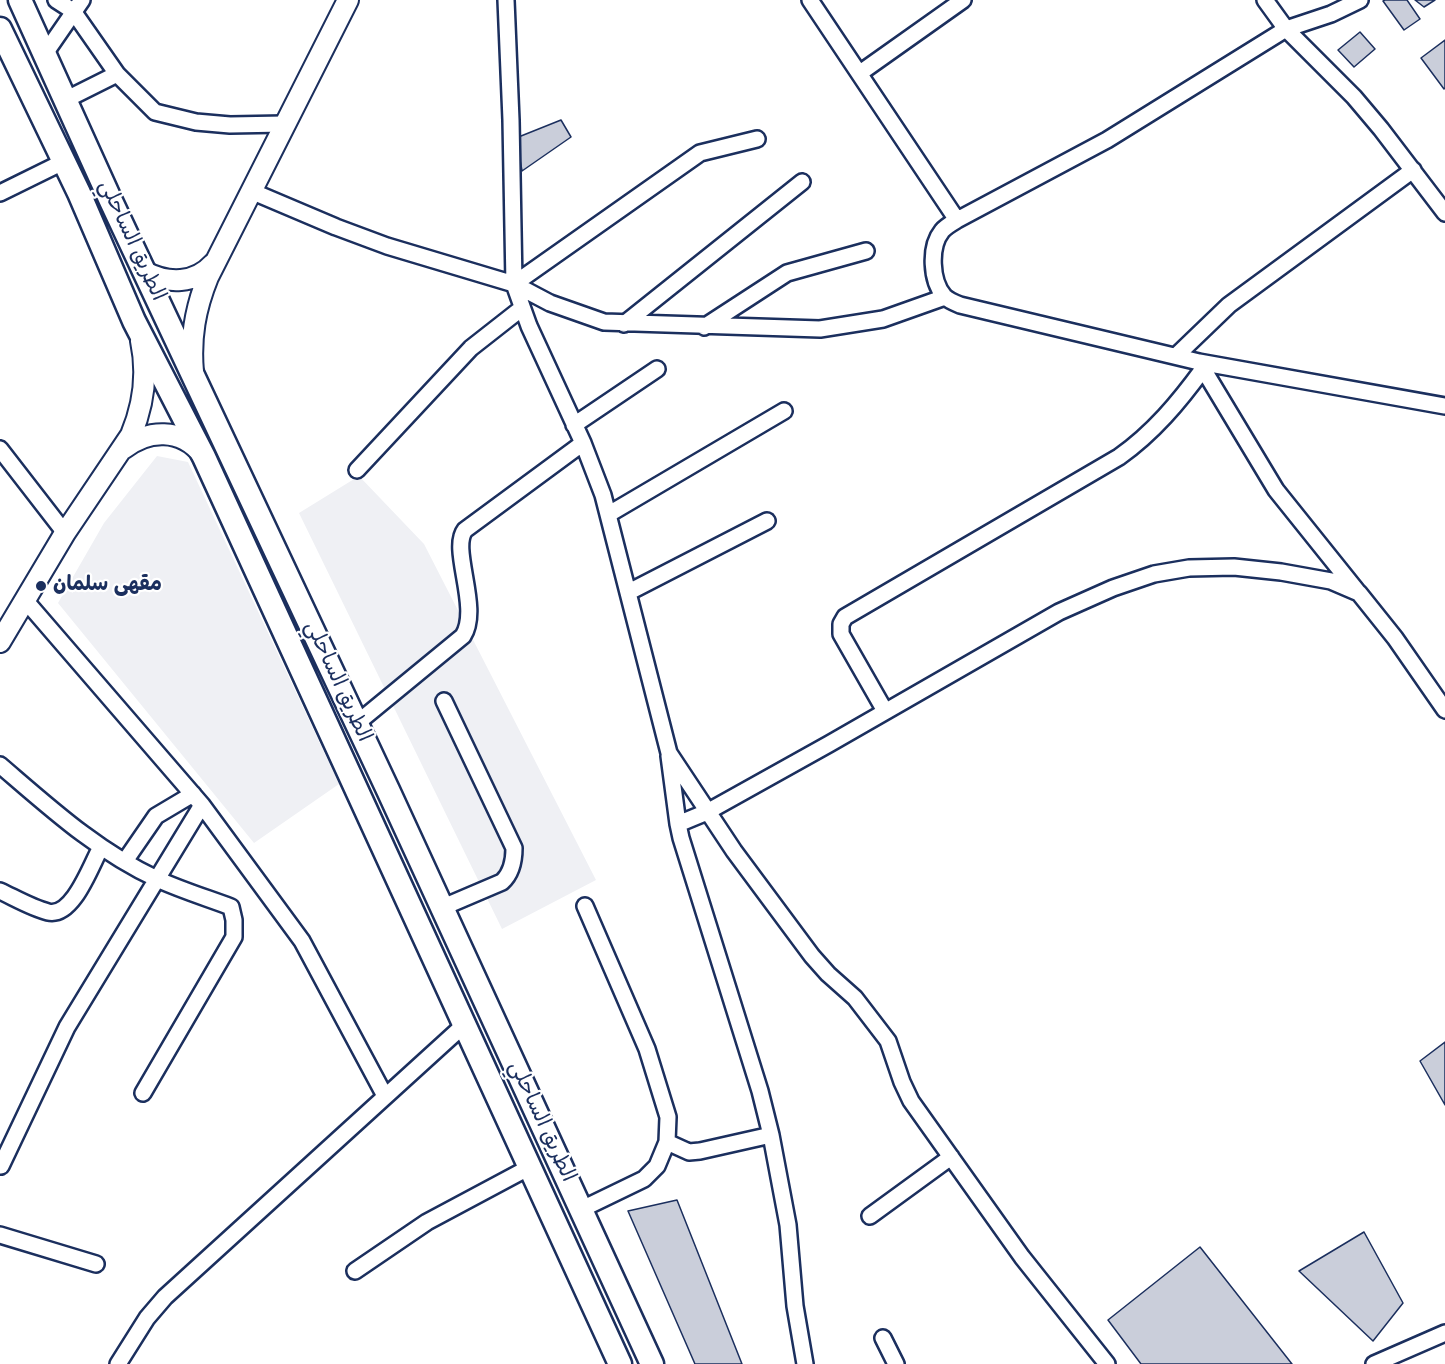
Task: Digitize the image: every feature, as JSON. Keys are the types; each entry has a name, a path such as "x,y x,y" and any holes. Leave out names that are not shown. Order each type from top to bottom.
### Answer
{"highway":[{"name":"الطريق الساحلي","path":"20,0 652,1364"},
{"name":"الطريق الساحلي","path":"0,29 135,321 204,457 620,1364"}],"main road":[{"path":"193,373 191,353 195,314 208,277 348,0"},
{"path":"145,272 155,277 178,281 200,275 217,259"},
{"path":"0,642 65,533 123,449 138,419 145,386 144,353 135,321"},
{"path":"123,449 140,438 160,433 180,437 198,449 204,457"}],"street":[{"path":"56,0 78,5 117,74 155,112 196,122 230,125 284,124"},
{"path":"506,0 514,284 522,308 583,443 609,514 669,753 678,824 700,902 760,1091 771,1135 788,1225 795,1306 805,1364"},
{"path":"810,0 957,220"},
{"path":"860,73 963,0"},
{"path":"1265,0 1286,29 1354,97 1445,213"},
{"path":"1360,0 1331,14 1286,29 1107,140 957,220 942,232 935,246 936,283 945,297 960,305 1176,356 1201,365 1445,406"},
{"path":"44,55 78,5"},
{"path":"65,100 117,74"},
{"path":"514,284 700,153 757,139"},
{"path":"0,193 63,162"},
{"path":"1176,356 1229,305 1413,170"},
{"path":"624,324 802,182"},
{"path":"251,191 387,246 514,284 550,303 604,322 820,329 884,319 945,297"},
{"path":"704,327 787,273 866,251"},
{"path":"357,470 471,348 522,308"},
{"path":"1201,365 1276,490 1395,638 1445,710"},
{"path":"885,711 841,634 841,624 845,617 1136,445 1162,420 1201,365"},
{"path":"574,425 657,369"},
{"path":"609,514 784,411"},
{"path":"356,724 463,636 467,630 468,602 460,539 465,530 583,443"},
{"path":"0,448 65,533"},
{"path":"629,592 767,521"},
{"path":"678,824 707,812 1059,612 1113,588 1154,574 1211,567 1255,568 1331,581 1359,593"},
{"path":"25,600 198,799 302,940 385,1096"},
{"path":"441,908 502,882 509,876 514,859 514,848 444,701"},
{"path":"669,753 762,891 812,956 873,1019 888,1041 911,1101 1022,1257 1107,1364"},
{"path":"0,765 101,847 157,879 231,907 234,937 143,1093"},
{"path":"125,861 156,816 166,808 198,799"},
{"path":"1,1166 67,1027 157,879 198,799"},
{"path":"0,891 49,913 63,911 73,900 101,847"},
{"path":"582,1209 644,1179 657,1166 667,1142 668,1117 647,1049 585,906"},
{"path":"118,1364 147,1318 165,1297 464,1025"},
{"path":"667,1142 689,1152 771,1135"},
{"path":"870,1216 951,1157"},
{"path":"355,1271 427,1222 530,1167"},
{"path":"0,1235 96,1264"},
{"path":"1374,1364 1445,1334"},
{"path":"883,1338 896,1364"}],"shaded area":[{"path":"157,456 188,462 339,784 254,843 58,603 104,523"},
{"path":"359,476 424,544 596,880 502,929 299,513"}],"building":[{"path":"1407,0 1420,19 1404,30 1383,1"},
{"path":"1415,0 1435,0 1424,7"},
{"path":"1360,32 1375,49 1354,67 1338,50"},
{"path":"1445,40 1445,88 1444,89 1421,58"},
{"path":"561,120 571,137 522,171 516,138"},
{"path":"1445,1042 1445,1105 1420,1061"},
{"path":"677,1200 742,1364 695,1364 628,1211"},
{"path":"1364,1232 1403,1303 1373,1341 1299,1271"},
{"path":"1200,1247 1292,1364 1141,1364 1108,1320"}],"place":[{"name":"مقهى سلمان","path":"41,586"}]}
